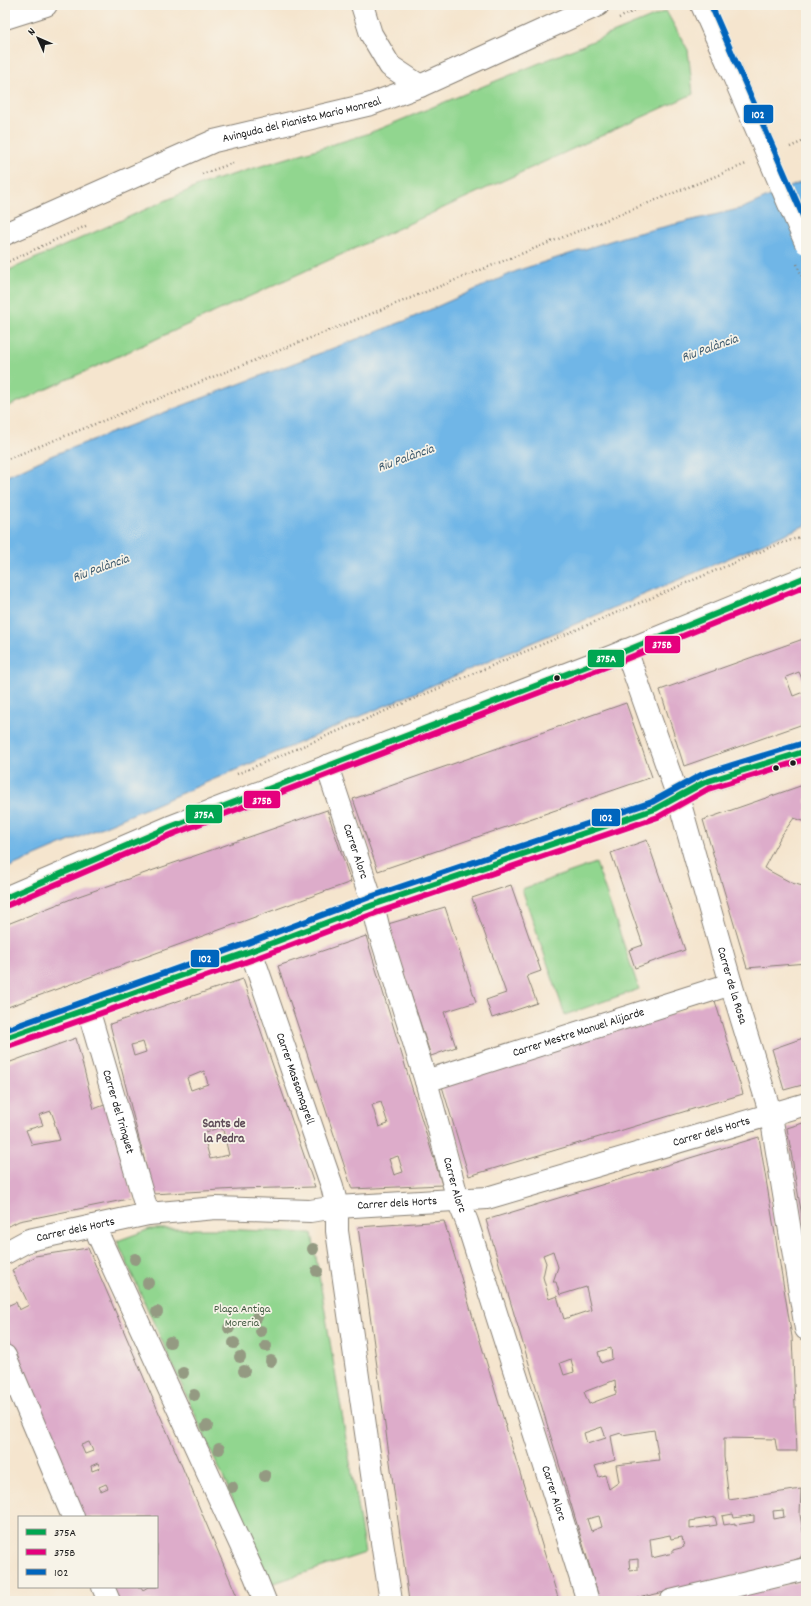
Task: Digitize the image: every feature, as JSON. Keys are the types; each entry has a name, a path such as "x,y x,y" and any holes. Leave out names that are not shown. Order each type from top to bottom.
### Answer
{"street":[{"path":"5,18 46,5"},
{"path":"362,5 371,34 390,66 420,86"},
{"name":"Avinguda del Pianista Mario Monreal","path":"5,234 214,141 371,104 420,86 598,5"},
{"path":"702,5 806,243"},
{"path":"5,898 170,827 626,650 806,577"},
{"name":"Carrer de la Rosa","path":"626,650 678,797 770,1115 806,1329"},
{"path":"5,1038 251,951 373,905 655,810 705,782 806,751"},
{"name":"Carrer Alorc","path":"327,766 373,905 379,930 426,1081 458,1200 467,1222 588,1601"},
{"name":"Carrer Massamagrell","path":"251,951 332,1186 337,1207"},
{"name":"Carrer Mestre Manuel Alijarde","path":"426,1081 731,984"},
{"name":"Carrer del Trinquet","path":"88,1009 148,1214"},
{"name":"Carrer dels Horts","path":"5,1252 29,1240 148,1214 216,1208 310,1211 337,1207 487,1198 806,1104"},
{"path":"337,1207 337,1231 391,1601"},
{"path":"94,1226 252,1569 265,1601"},
{"path":"5,1356 74,1516"},
{"path":"671,1601 806,1569"},
{"path":"103,1588 109,1601"}],"path":[{"path":"784,149 806,140"},
{"path":"5,460 747,164"},
{"path":"231,776 771,547 806,535"}],"green space":[{"path":"666,11 688,50 693,94 5,408 5,272 205,183 367,134"},
{"path":"596,863 639,989 565,1015 522,889"},
{"name":"Plaça Antiga Moreria","path":"150,1229 218,1229 312,1233 365,1553 271,1584 117,1241"}],"water":[{"name":"Riu Palància","path":"806,180 806,525 5,869 5,477 53,455 407,320 519,270 626,236 743,208"}],"building":[{"path":"806,638 806,688 799,672 786,677 793,696 806,691 806,723 684,766 660,690"},
{"path":"626,703 652,777 378,871 353,799"},
{"path":"806,784 806,822 794,818 781,836 764,868 792,883 806,887 806,963 747,968 703,820"},
{"path":"327,810 351,882 5,1008 5,925 76,897"},
{"path":"647,840 685,950 635,968 629,950 643,945 611,853"},
{"path":"511,885 541,971 527,976 537,1003 492,1018 486,1000 506,993 472,898"},
{"path":"445,907 476,1002 444,1012 456,1047 431,1056 388,924"},
{"path":"366,936 442,1185 352,1189 278,966","holes":["381,1102 388,1124 379,1127 372,1105","398,1156 403,1172 394,1175 389,1159"]},
{"path":"243,979 315,1187 238,1189 153,1194 110,1024","holes":["143,1042 146,1052 134,1056 131,1045","204,1071 208,1084 191,1090 187,1078","218,1128 223,1130 229,1155 210,1159 203,1133"]},
{"path":"715,1001 743,1094 469,1176 441,1083"},
{"path":"806,1037 806,1084 784,1090 772,1049"},
{"path":"76,1038 94,1109 107,1104 133,1198 19,1221 5,1228 5,1064","holes":["51,1111 60,1140 32,1145 26,1130 43,1125 39,1115"]},
{"path":"806,1122 806,1235 805,1235 787,1128"},
{"path":"759,1137 792,1337 797,1451 777,1451 775,1439 724,1438 724,1457 729,1500 801,1489 800,1515 806,1547 804,1547 800,1558 794,1560 794,1563 638,1598 638,1601 600,1601 486,1220","holes":["553,1251 558,1267 553,1282 556,1282 560,1295 586,1287 591,1310 564,1319 557,1296 549,1299 543,1277 546,1263 543,1255","611,1348 612,1359 601,1363 598,1352","571,1359 574,1372 564,1375 560,1363","615,1380 616,1394 589,1404 584,1392","602,1427 606,1438 587,1444 584,1433","654,1430 659,1460 616,1465 619,1482 609,1489 605,1475 599,1477 595,1466 615,1460 611,1436 621,1433 622,1435","783,1510 784,1517 774,1519 773,1511","733,1514 734,1518 754,1515 754,1522 735,1525 735,1523 724,1525 722,1516","599,1516 602,1527 591,1531 587,1519","715,1517 717,1525 690,1529 690,1521","670,1535 671,1539 682,1537 684,1547 673,1550 673,1553 652,1558 650,1539","638,1559 638,1570 630,1571 629,1560"]},
{"path":"444,1221 559,1601 528,1601 528,1599 522,1601 409,1601 358,1227"},
{"path":"88,1248 239,1601 118,1601 112,1588 142,1588 143,1590 146,1588 158,1588 158,1516 82,1516 5,1336 5,1307 16,1302 19,1310 29,1305 12,1270 35,1256","holes":["89,1442 93,1451 85,1454 81,1445","98,1463 100,1468 92,1471 91,1466","106,1484 108,1488 101,1491 99,1487"]},
{"path":"803,1581 804,1601 713,1601 725,1598"}],"transit line":[{"name":"102","path":"711,5 806,223"},
{"name":"375A","path":"5,898 170,827 613,656 806,577"},
{"name":"375B","path":"8,905 173,834 616,663 806,586"},
{"name":"102","path":"5,1030 248,943 370,897 652,802 703,774 804,743"},
{"name":"375A","path":"5,1038 251,951 373,905 655,809 705,782 806,751"},
{"name":"375B","path":"8,1046 254,959 376,913 658,817 708,789 806,759"}],"district":[{"name":"Sants de la Pedra","path":"224,1132"}]}
